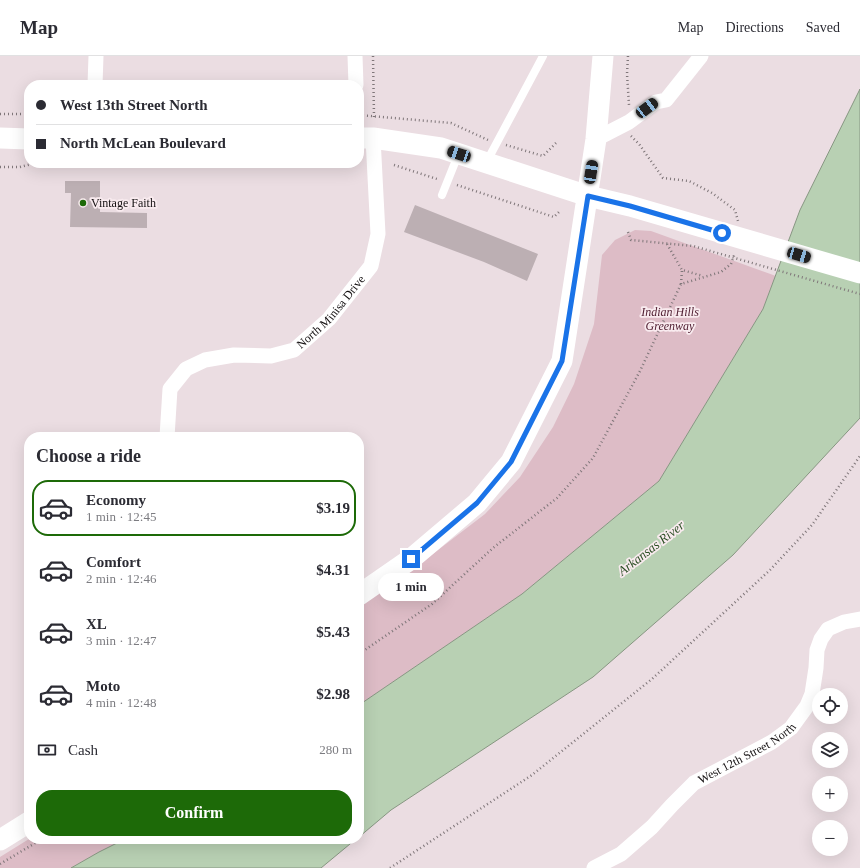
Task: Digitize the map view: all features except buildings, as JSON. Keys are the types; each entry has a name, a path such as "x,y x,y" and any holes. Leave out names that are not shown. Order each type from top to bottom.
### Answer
{"main road":[{"path":"364,592 411,559 477,503 511,462 562,361 596,139 603,56"},
{"path":"0,138 24,139"},
{"path":"366,138 441,148 486,164 588,196 676,219 860,273"},
{"path":"0,840 24,825"}],"street":[{"path":"95,80 96,56"},
{"path":"355,56 356,80"},
{"path":"596,139 629,122 656,102 666,100 701,56"},
{"name":"North Minisa Drive","path":"166,432 170,389 186,369 205,360 234,355 271,356 294,350 329,319 371,266 378,234 366,138"},
{"name":"West 12th Street North","path":"594,868 621,854 652,827 694,784 772,742 791,728 807,706 812,694 817,650 821,639 828,628 844,622 860,619"}],"lane":[{"path":"486,164 543,56"},
{"path":"442,195 459,154"}],"path":[{"path":"373,56 374,117"},
{"path":"628,56 627,74 631,136 639,144 663,178 689,181 712,193 735,210 739,227"},
{"path":"0,114 24,114"},
{"path":"364,116 451,123 497,143 524,149 544,156 556,143"},
{"path":"394,164 554,217 559,212"},
{"path":"0,167 20,168 24,167"},
{"path":"628,232 631,240 693,246 860,294"},
{"path":"364,651 432,604 493,548 557,498 593,458 640,371 681,284 682,270 667,244"},
{"path":"681,284 703,276 721,272 731,264 736,247"},
{"path":"682,270 703,276"},
{"path":"390,868 532,775 652,679 770,570 791,548 812,525 860,456"},
{"path":"0,864 34,844"}],"green space":[{"name":"Indian Hills Greenway","path":"635,230 651,231 776,276 763,309 659,481 522,594 364,702 364,604 412,570 485,514 520,477 553,427 574,384 594,324 602,255 615,240"},
{"path":"24,842 24,844 115,844 71,868 0,868 0,857"}],"water":[{"name":"Arkansas River","path":"860,89 860,418 733,555 593,677 391,810 364,833 364,702 522,594 659,481 763,309 800,210"},
{"path":"115,844 350,844 321,868 71,868"}],"place":[{"name":"Vintage Faith","path":"83,203"}],"route":[{"path":"411,559 477,503 511,462 562,361 588,196 630,206 722,233"}]}
